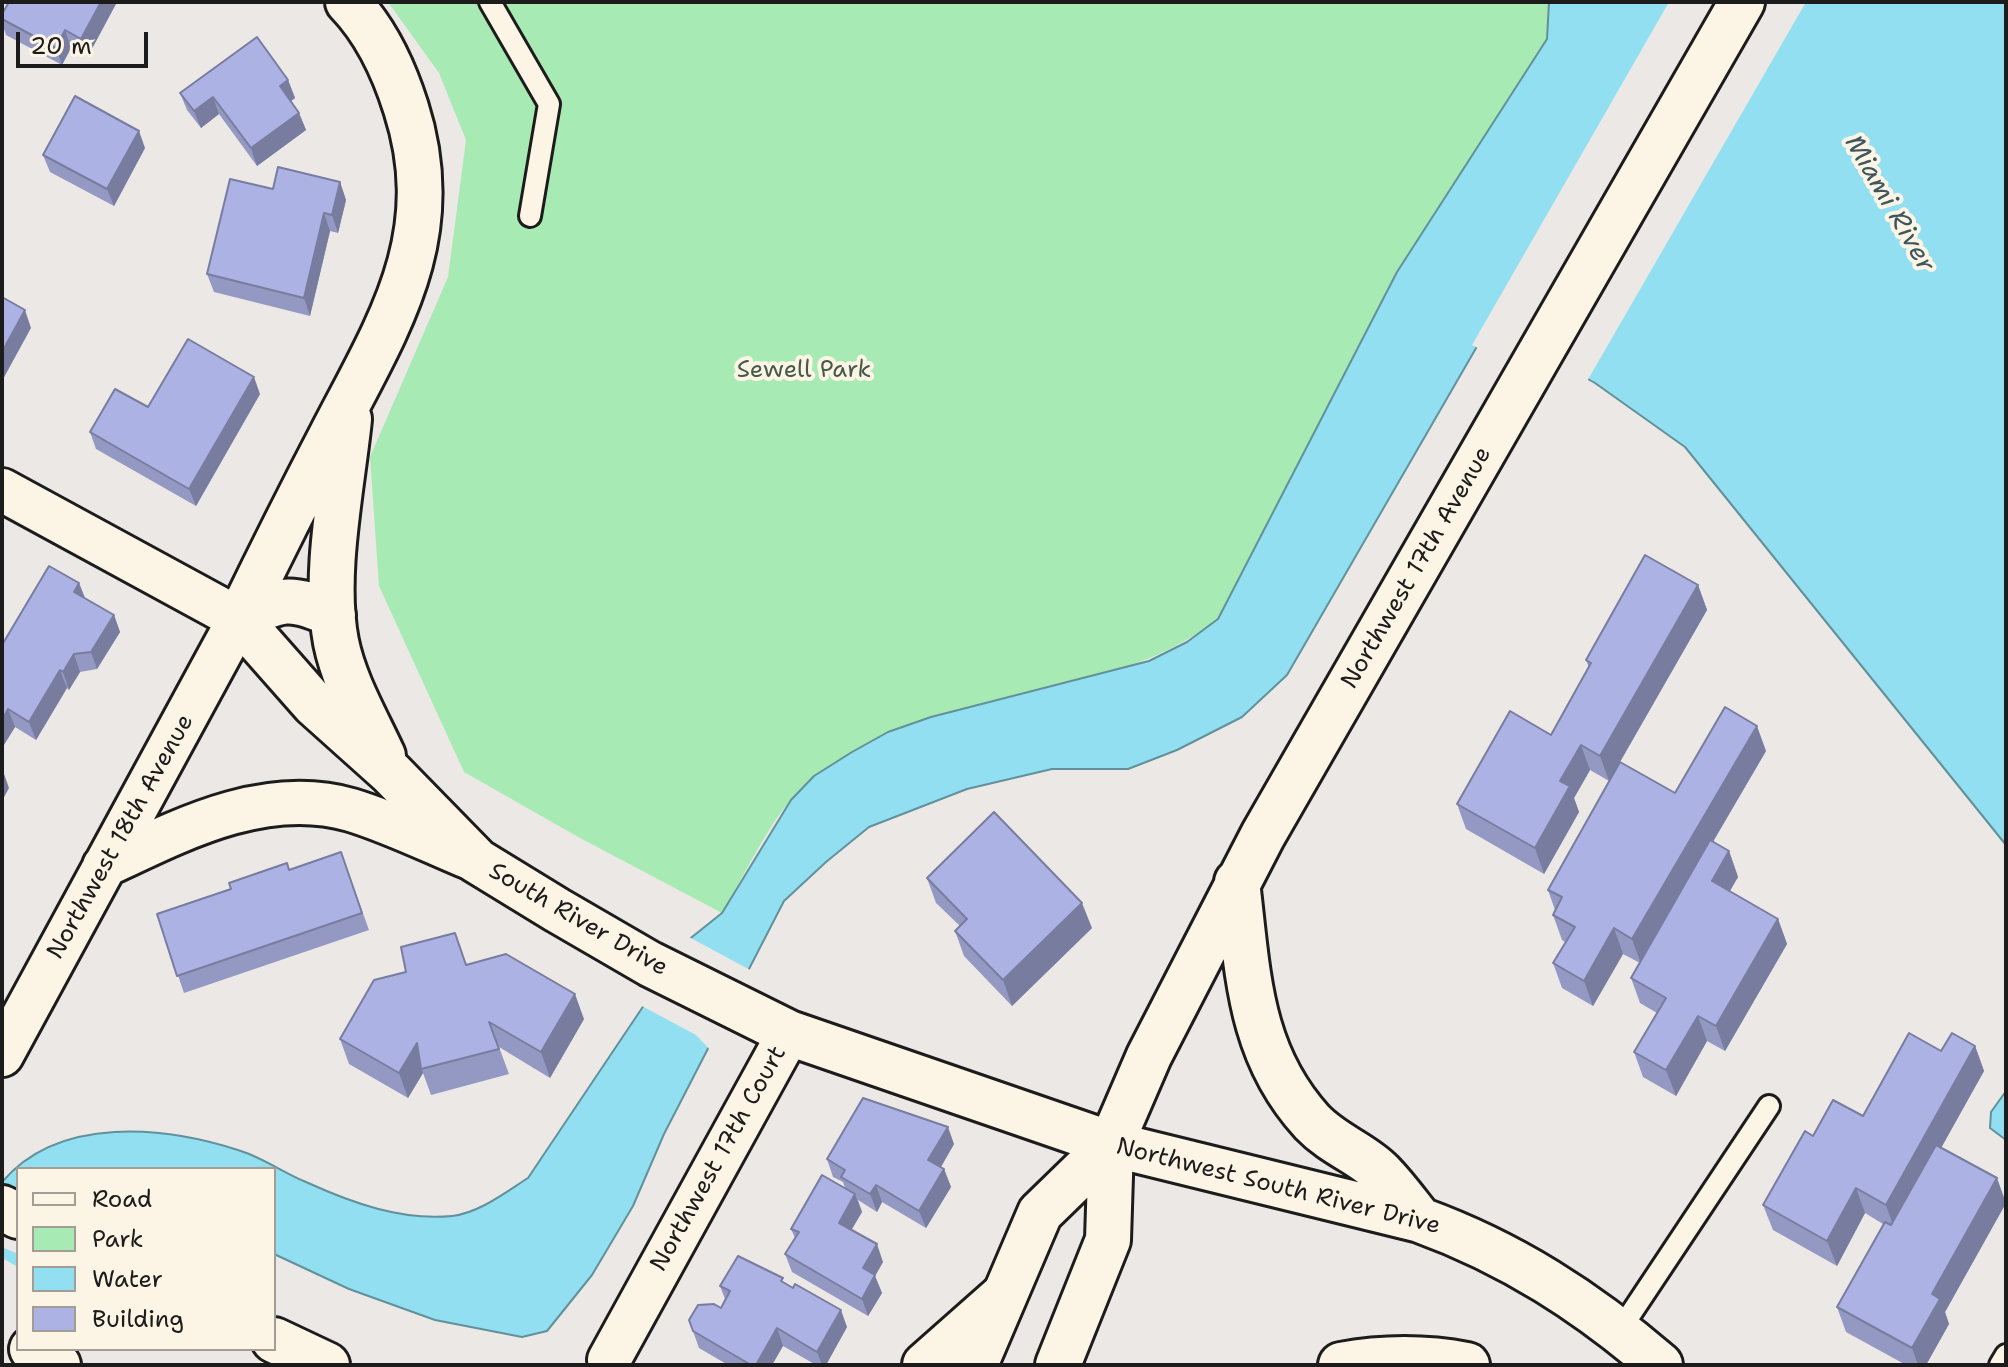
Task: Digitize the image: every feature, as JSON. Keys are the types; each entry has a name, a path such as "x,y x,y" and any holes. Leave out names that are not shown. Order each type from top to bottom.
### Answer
{"main road":[{"name":"Northwest 17th Avenue","path":"1058,1365 1108,1240 1111,1144 1149,1056 1237,882 1742,2"},
{"path":"239,619 401,296 414,256 421,212 421,173 414,134 386,57 356,4"},
{"path":"351,397 334,567 333,615 341,663 391,773"},
{"path":"239,619 272,602 289,599 333,615"},
{"path":"239,619 314,704 391,773"},
{"name":"South River Drive","path":"391,773 477,861 650,964 789,1033"},
{"path":"1237,882 1252,1009 1275,1070 1312,1122 1350,1153 1379,1171 1420,1220"},
{"name":"Northwest 17th Court","path":"789,1033 868,1060"},
{"name":"Northwest South River Drive","path":"868,1060 1111,1144 1420,1220 1520,1263 1587,1305 1660,1365"},
{"name":"Northwest 17th Avenue","path":"975,1365 1040,1213 1111,1144"},
{"path":"925,1365 1003,1296"},
{"path":"276,1341 327,1365"},
{"path":"1341,1365 1371,1360 1432,1358 1467,1365"}],"street":[{"path":"2,490 239,619"},
{"name":"Northwest 18th Avenue","path":"2,1055 239,619"},
{"path":"104,866 187,827 243,810 285,804 321,804 351,810 477,861"},
{"name":"Northwest 17th Court","path":"609,1360 789,1033"}],"lane":[{"path":"490,2 549,104 530,216"},
{"path":"1620,1330 1769,1106"},
{"path":"2000,1365 2006,1355"}],"green space":[{"name":"Sewell Park","path":"388,2 1549,2 1547,39 1397,272 1218,619 1168,650 1115,671 947,715 892,734 840,761 784,809 722,913 464,772 379,586 370,457 448,277 466,140 439,73"}],"water":[{"name":"Miami River","path":"1549,2 2006,2 2006,845 1685,447 1595,383 1490,324 1287,675 1242,717 1177,750 1128,769 1052,769 967,789 869,827 784,901 664,1134 633,1206 592,1275 547,1331 522,1337 435,1320 349,1289 276,1255 276,1167 341,1197 378,1209 433,1217 462,1214 482,1206 528,1178 687,941 722,913 791,800 814,776 888,732 931,717 1149,661 1187,642 1218,619 1397,272 1547,39"},
{"path":"2006,1091 2006,1140 1990,1128 1991,1112"},
{"path":"114,1132 180,1136 211,1142 275,1167 18,1167 53,1145 83,1136"},
{"path":"16,1169 16,1351 2,1365 2,1182"}],"pier":[{"path":"1669,2 1806,2 1586,383 1491,329 1480,349 1472,345"},
{"path":"687,936 754,972 712,1052 696,1035 640,1005"},
{"path":"2,1183 16,1189 16,1253 2,1247"},
{"path":"2,1258 16,1266 16,1351 29,1351 17,1365 2,1365"}],"building":[{"path":"9,2 101,2 81,39 65,30 56,48 2,19"},
{"path":"257,37 288,80 280,86 299,113 251,148 213,97 194,111 180,93"},
{"path":"75,96 139,131 107,189 43,155"},
{"path":"278,167 340,182 332,215 324,213 304,298 207,274 230,179 273,189"},
{"path":"2,297 25,310 2,352"},
{"path":"188,339 254,377 189,489 90,432 115,389 148,407"},
{"path":"1645,555 1698,585 1600,756 1581,745 1560,781 1570,786 1535,848 1457,804 1510,711 1551,735 1591,663 1586,660"},
{"path":"49,566 79,583 74,592 114,615 91,652 74,654 63,672 60,670 29,722 8,709 2,720 2,645"},
{"path":"1725,707 1757,726 1632,939 1614,928 1584,981 1553,963 1575,927 1553,915 1562,897 1548,890 1620,762 1675,793"},
{"path":"994,812 1082,903 1003,980 955,931 967,919 927,878"},
{"path":"1710,840 1729,851 1712,881 1778,919 1716,1026 1698,1016 1666,1070 1634,1052 1666,998 1631,978"},
{"path":"341,852 362,913 177,976 157,914 231,889 229,883 287,863 289,870"},
{"path":"455,933 466,965 506,954 575,994 541,1052 489,1022 499,1049 421,1069 417,1043 399,1073 340,1039 374,980 406,972 401,947"},
{"path":"1909,1033 1941,1051 1952,1033 1975,1046 1886,1205 1856,1188 1827,1241 1763,1205 1805,1131 1813,1136 1833,1100 1863,1116"},
{"path":"863,1098 948,1127 928,1160 944,1169 919,1211 876,1185 870,1194 841,1177 845,1170 827,1159"},
{"path":"1936,1145 1997,1178 1932,1294 1940,1299 1912,1348 1837,1307 1885,1222 1891,1225"},
{"path":"822,1175 855,1194 839,1223 877,1244 863,1268 875,1275 862,1299 785,1254 799,1232 791,1229"},
{"path":"738,1256 783,1278 781,1281 793,1288 795,1284 841,1310 817,1352 777,1328 756,1365 751,1365 693,1331 689,1320 698,1305 714,1304 721,1308 730,1291 720,1286"}]}
